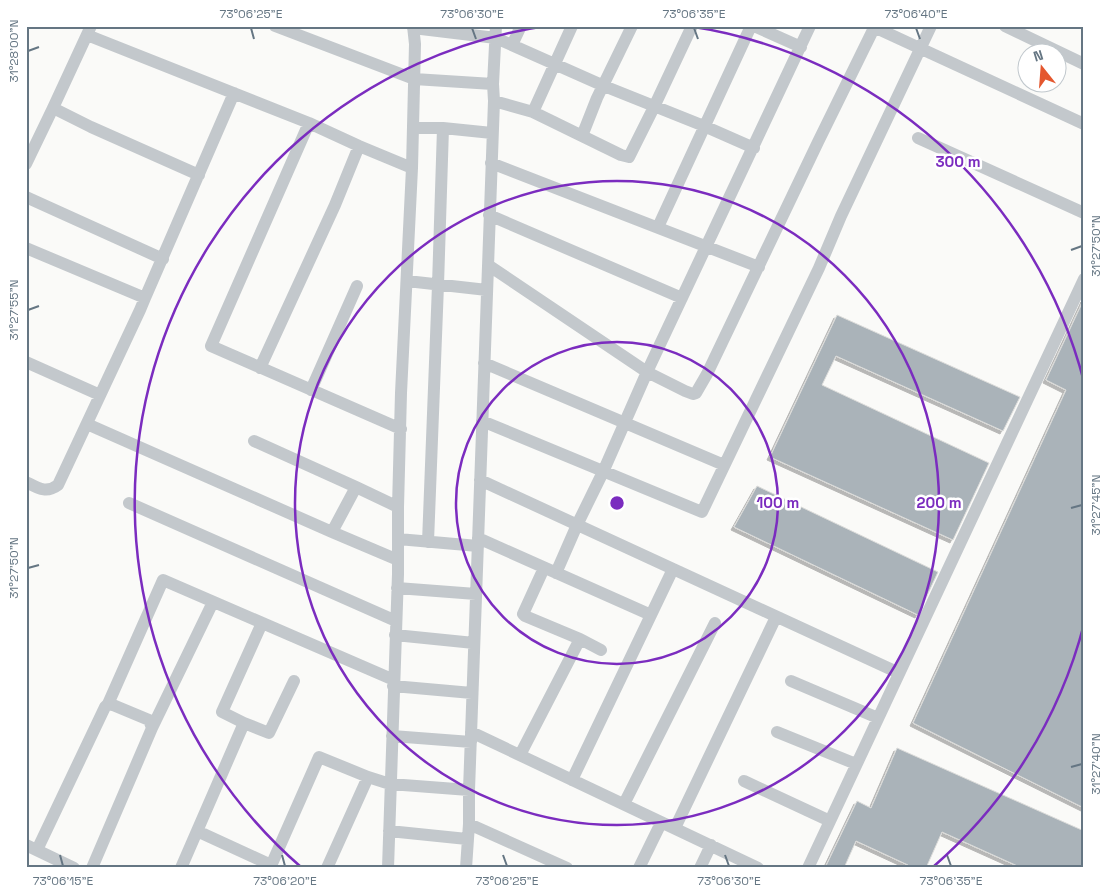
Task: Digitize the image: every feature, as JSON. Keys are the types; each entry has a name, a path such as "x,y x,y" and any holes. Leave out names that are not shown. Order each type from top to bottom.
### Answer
{"street":[{"path":"275,26 292,30 414,79 493,84"},
{"path":"512,45 521,26"},
{"path":"532,112 572,26"},
{"path":"582,136 597,98 632,26"},
{"path":"494,101 532,112 621,155 629,157 692,26"},
{"path":"658,227 752,26 801,47"},
{"path":"556,573 647,372 810,26"},
{"path":"482,421 702,512 819,268 841,216 931,26"},
{"path":"1005,26 1084,64"},
{"path":"388,868 398,560 401,393 412,168 413,27 496,32 512,45 604,86 754,148"},
{"path":"488,265 647,372 685,392 693,394 696,393 707,374 875,27 1084,124"},
{"path":"26,164 89,31 412,168"},
{"path":"466,868 496,32"},
{"path":"26,482 43,490 52,490 58,485 163,259 234,93"},
{"path":"53,108 199,175"},
{"path":"309,123 211,346 401,430"},
{"path":"413,128 443,128 492,133"},
{"path":"428,542 443,128"},
{"path":"918,138 1084,213"},
{"path":"260,368 359,146"},
{"path":"491,163 759,266"},
{"path":"26,197 163,259"},
{"path":"490,215 682,298"},
{"path":"26,248 145,298"},
{"path":"808,868 1084,279"},
{"path":"407,281 487,290"},
{"path":"311,390 357,286"},
{"path":"26,362 100,395"},
{"path":"484,363 724,465"},
{"path":"87,424 398,560"},
{"path":"254,441 398,507"},
{"path":"480,480 899,674"},
{"path":"332,532 356,487"},
{"path":"129,503 396,621"},
{"path":"398,539 428,542 478,542 556,573 651,615"},
{"path":"544,568 523,614 580,638 601,650"},
{"path":"572,780 673,569"},
{"path":"74,868 32,848 108,704 163,580 394,683 472,693"},
{"path":"397,588 476,594"},
{"path":"92,868 152,728 213,602"},
{"path":"675,828 776,617"},
{"path":"262,623 222,712 269,733 294,682"},
{"path":"624,804 715,623"},
{"path":"395,635 474,643"},
{"path":"520,755 580,638"},
{"path":"791,681 878,718"},
{"path":"108,704 149,720 152,728"},
{"path":"181,868 244,723"},
{"path":"777,732 856,764"},
{"path":"392,736 471,737 520,755 758,868"},
{"path":"197,831 271,866 319,757 390,784 469,790"},
{"path":"328,868 368,777"},
{"path":"744,782 830,821"},
{"path":"639,868 661,823"},
{"path":"469,824 567,868"},
{"path":"389,831 467,839"},
{"path":"700,868 711,846"}],"building":[{"path":"1084,299 1084,808 913,723 1066,390 1046,380"},
{"path":"837,315 1020,397 1003,431 836,356 822,385 989,463 953,540 770,457"},
{"path":"757,486 938,572 918,615 734,527"},
{"path":"897,748 1084,831 1084,868 1022,868 942,832 926,868 907,868 908,865 856,841 844,868 825,868 857,801 871,808"}]}
